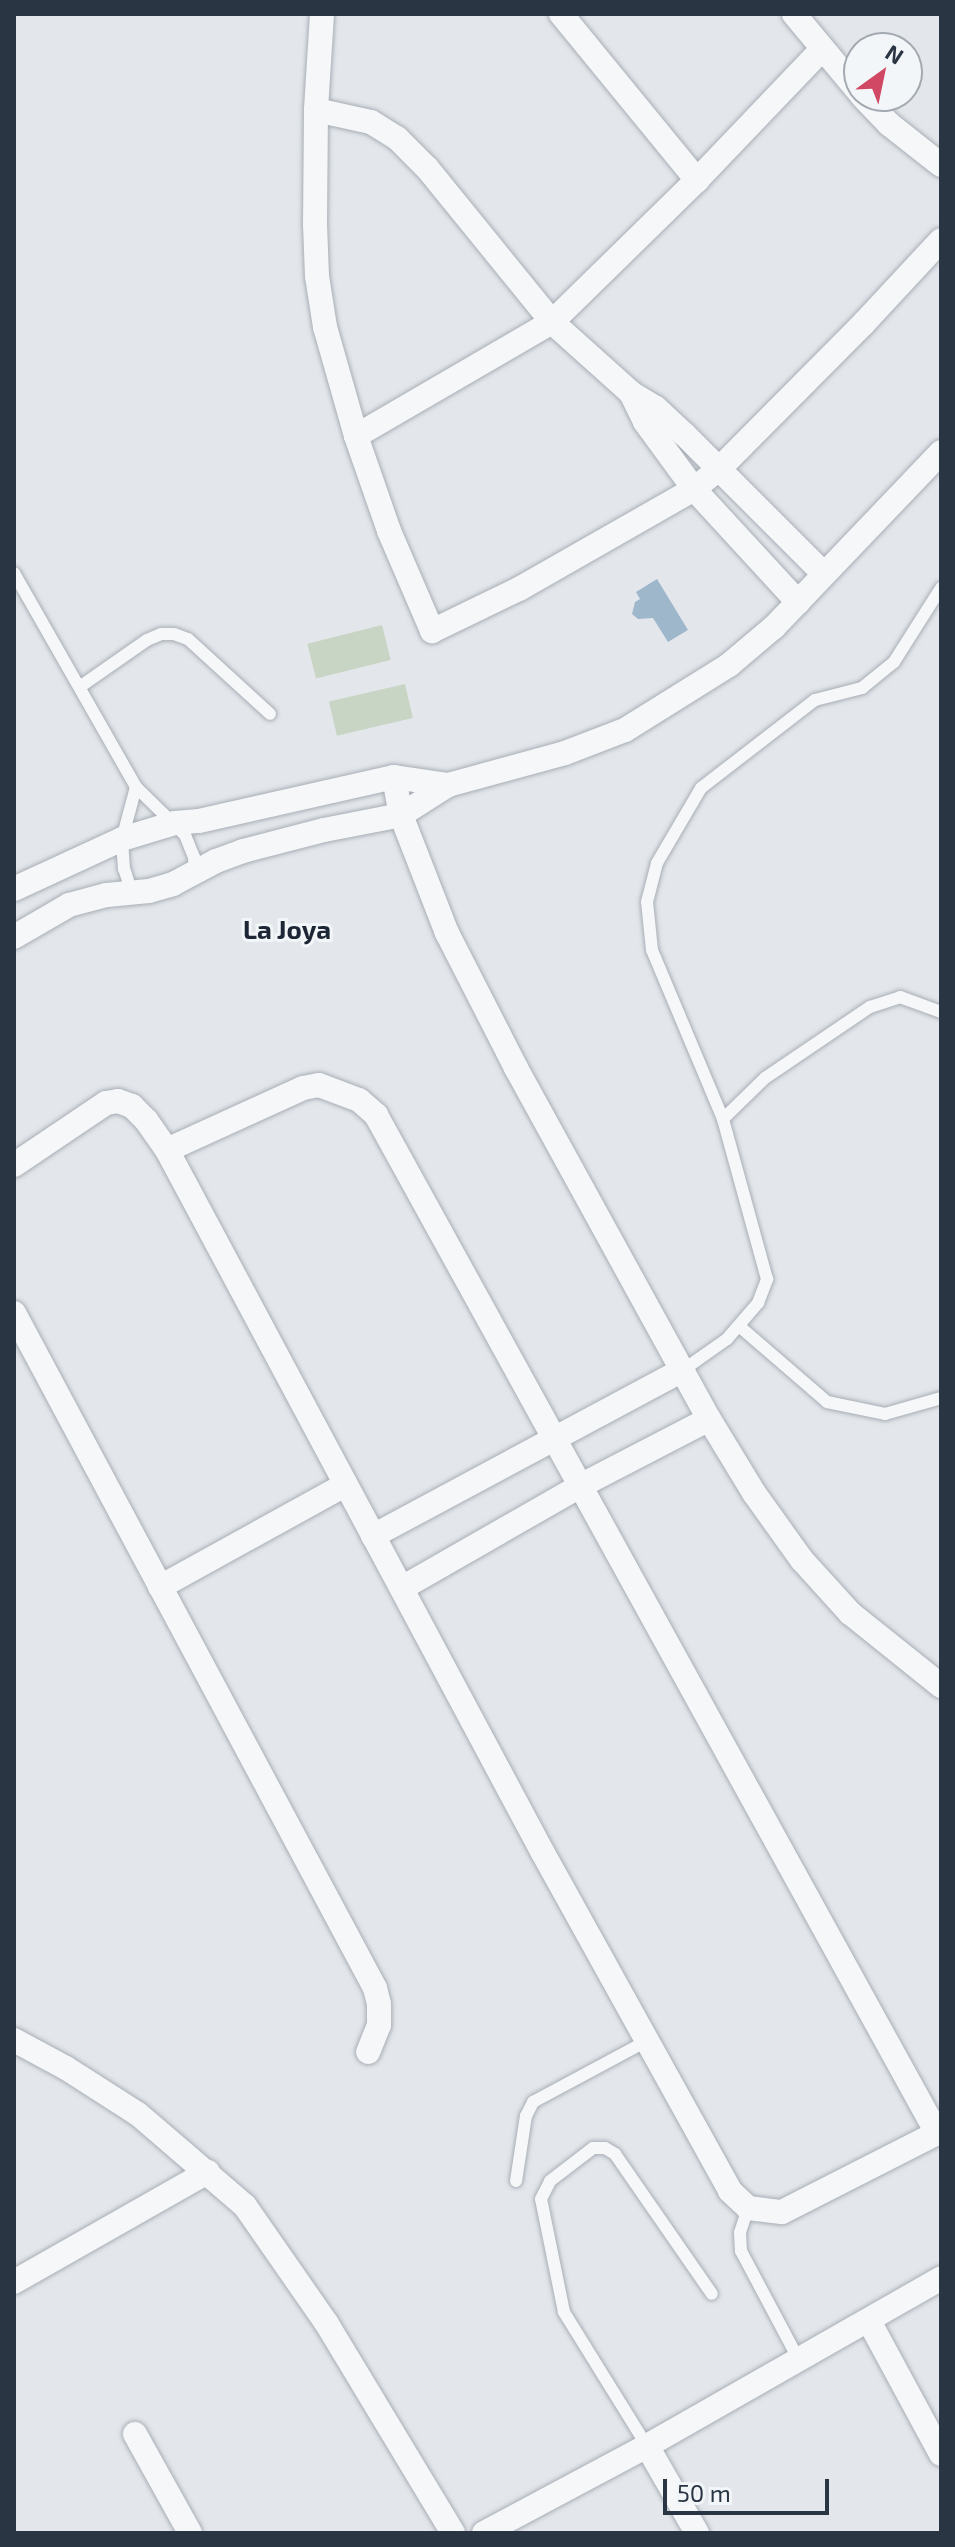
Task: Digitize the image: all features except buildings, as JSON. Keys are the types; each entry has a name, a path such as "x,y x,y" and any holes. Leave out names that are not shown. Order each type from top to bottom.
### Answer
{"street":[{"path":"322,14 316,110 317,276 325,327 356,436 389,531 432,631 519,589 694,489 720,468 941,240"},
{"path":"561,14 697,180"},
{"path":"794,14 843,73"},
{"path":"356,436 528,339 552,322 697,180 822,49"},
{"path":"316,110 362,119 397,138 427,168 552,322 631,393 656,408 824,574"},
{"path":"878,112 941,165"},
{"path":"631,393 645,422 694,489 798,602"},
{"path":"14,937 69,905 173,884 243,851 324,830 401,815 448,785 565,753 625,730 729,665 798,602 941,452"},
{"path":"737,534 763,511"},
{"path":"14,889 122,839 175,823 199,821 394,777 448,785"},
{"path":"394,777 401,815 447,933 516,1068 709,1419 754,1493 802,1560 850,1613 941,1686"},
{"path":"14,1165 106,1103 118,1101 139,1113 167,1150 345,1485 730,2191 748,2208 782,2212 939,2132 376,1115 359,1100 319,1085 303,1088 167,1150"},
{"path":"14,1313 375,1988 379,2025 368,2052"},
{"path":"373,1536 683,1370"},
{"path":"402,1588 580,1486 709,1419"},
{"path":"160,1587 345,1485"},
{"path":"14,2040 66,2068 138,2114 245,2206 288,2265 453,2533"},
{"path":"14,2282 208,2172"},
{"path":"484,2533 647,2446 941,2278"},
{"path":"869,2321 941,2454"},
{"path":"135,2434 190,2533"},
{"path":"647,2446 697,2533"}],"lane":[{"path":"14,573 136,787 175,823 191,846 195,871"},
{"path":"683,1370 727,1339 739,1326 758,1303 767,1279 723,1119 652,950 647,902 657,863 701,788 815,700 862,688 894,662 941,588"},
{"path":"81,686 147,640 161,634 174,634 188,639 270,714"},
{"path":"132,893 124,869 122,839 136,787"},
{"path":"723,1119 765,1078 870,1007 900,997 941,1012"},
{"path":"739,1326 827,1402 885,1414 941,1398"},
{"path":"516,2181 526,2116 533,2102 647,2041"},
{"path":"647,2446 564,2312 541,2199 550,2181 593,2148 605,2148 615,2154 712,2294"},
{"path":"748,2208 740,2233 741,2251 799,2360"}],"green space":[{"path":"382,625 391,660 316,679 307,644"},
{"path":"405,684 413,718 337,736 329,702"}],"water":[{"path":"657,579 688,630 668,642 653,618 638,619 632,614 635,602 640,599 636,592"}],"district":[{"name":"La Joya","path":"287,929"}]}
